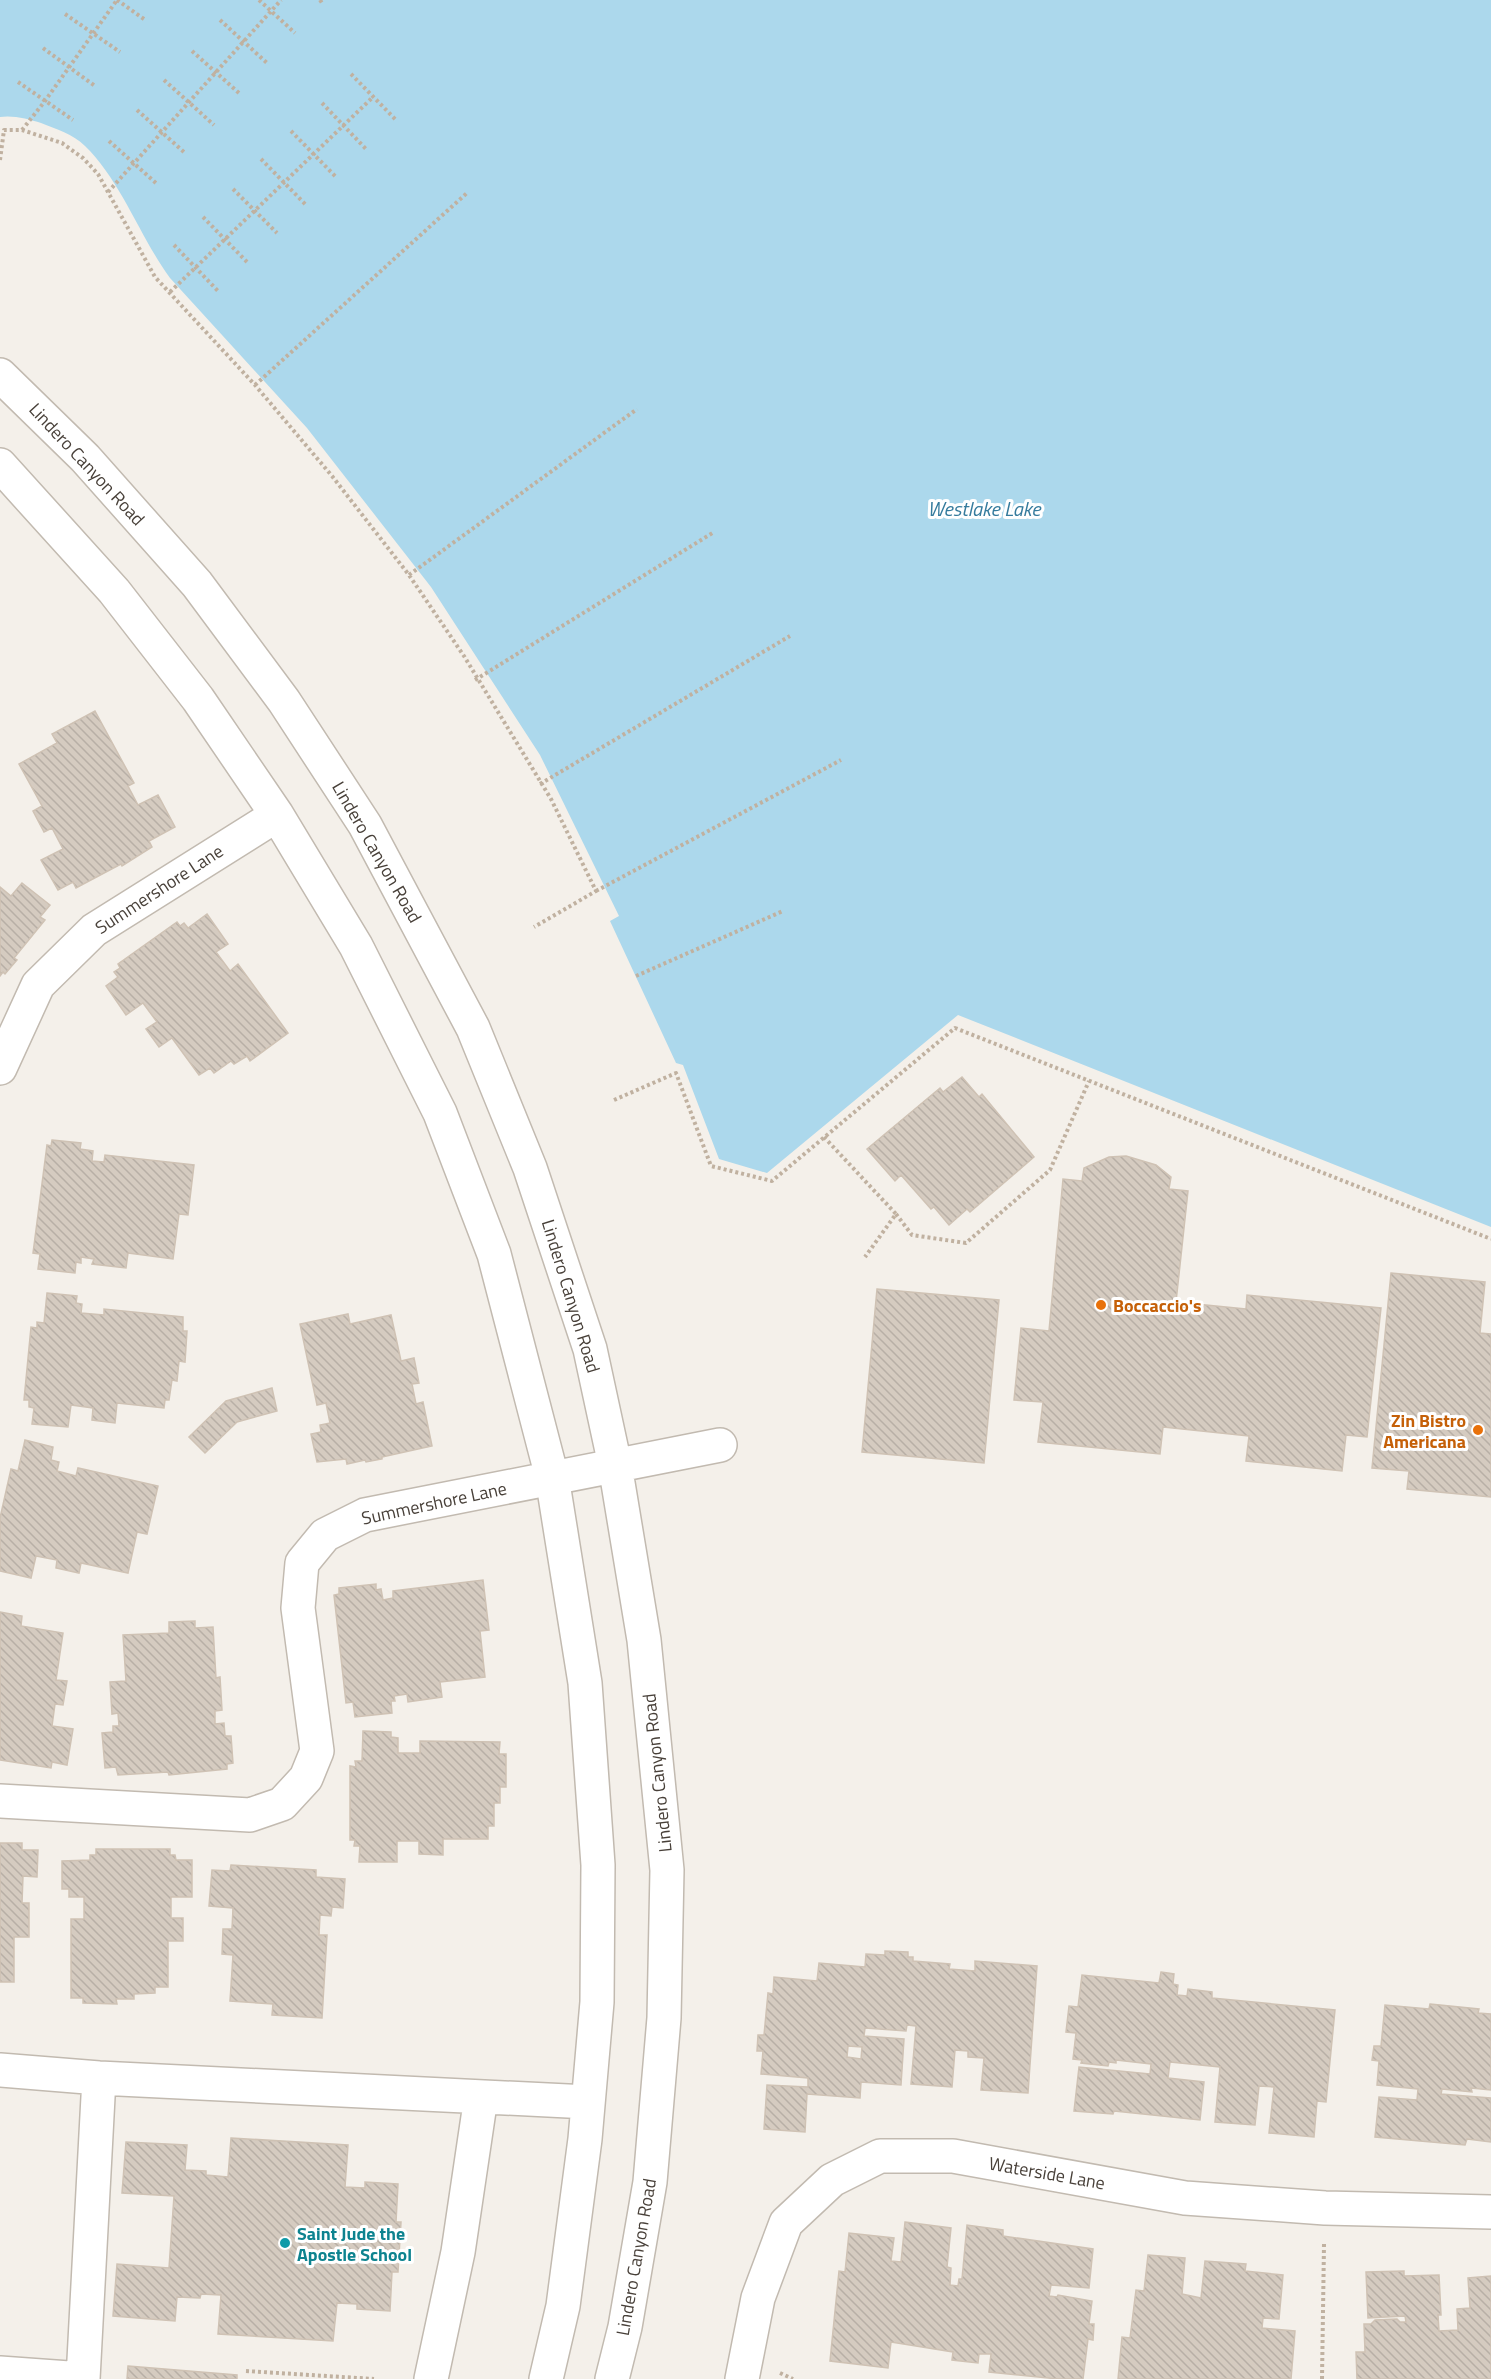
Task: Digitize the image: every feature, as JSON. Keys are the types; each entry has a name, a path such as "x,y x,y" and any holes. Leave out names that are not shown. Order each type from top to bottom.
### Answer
{"street":[{"name":"Lindero Canyon Road","path":"0,375 85,458 197,584 284,701 365,825 473,1028 530,1168 590,1349 615,1465 644,1640 667,1870 664,2018 650,2181 625,2327 612,2379"},
{"path":"0,465 114,591 198,699 277,815 356,946 440,1113 494,1254 552,1477 585,1683 598,1865 597,2002 588,2102 563,2306 546,2379"},
{"name":"Summershore Lane","path":"0,1068 38,985 94,930 277,815"},
{"name":"Summershore Lane","path":"0,1801 250,1815 282,1804 306,1779 317,1751 298,1608 302,1563 325,1535 365,1515 720,1444"},
{"path":"0,2070 99,2078 588,2102"},
{"path":"0,2373 83,2379 99,2078"},
{"path":"431,2379 458,2252 481,2097"},
{"name":"Waterside Lane","path":"742,2379 758,2298 786,2223 832,2180 880,2156 953,2156 1185,2198 1324,2208 1491,2212"}],"path":[{"path":"22,130 117,0 144,19"},
{"path":"259,0 295,33"},
{"path":"108,192 281,0"},
{"path":"65,14 120,52"},
{"path":"220,20 267,63"},
{"path":"43,48 95,86"},
{"path":"192,51 240,94"},
{"path":"351,74 396,120"},
{"path":"164,80 214,125"},
{"path":"18,82 73,120"},
{"path":"170,292 373,97"},
{"path":"322,103 366,149"},
{"path":"137,110 186,154"},
{"path":"0,160 4,130 22,130 62,143 83,158 98,174 149,268 255,385 332,476 409,575 464,656 551,799 596,891"},
{"path":"291,131 336,177"},
{"path":"109,141 158,185"},
{"path":"261,159 307,206"},
{"path":"233,189 277,233"},
{"path":"255,385 468,192"},
{"path":"203,217 247,262"},
{"path":"174,245 218,291"},
{"path":"409,575 638,410"},
{"path":"475,680 714,532"},
{"path":"540,784 790,636"},
{"path":"534,927 596,891 841,760"},
{"path":"636,976 783,911"},
{"path":"614,1100 676,1073 711,1166 772,1181 955,1028 1491,1239"},
{"path":"824,1137 896,1214 912,1235 966,1243 1050,1170 1089,1081"},
{"path":"865,1257 896,1214"},
{"path":"1322,2379 1324,2208"},
{"path":"246,2371 374,2379"}],"water":[{"name":"Westlake Lake","path":"0,0 1491,0 1491,1227 958,1015 767,1173 719,1159 683,1065 676,1063 610,921 619,916 540,755 431,587 307,428 170,278 120,192 98,160 70,135 26,119 0,117"}],"building":[{"path":"95,711 134,783 128,786 138,805 158,795 175,827 149,841 152,847 122,866 121,864 76,888 73,882 58,890 41,860 63,849 52,828 44,832 33,811 42,806 19,764 57,743 52,734"},
{"path":"22,883 50,905 40,917 45,920 14,958 17,960 5,974 3,972 0,976 0,887 11,896"},
{"path":"207,914 228,944 216,952 230,971 238,964 288,1033 250,1061 247,1056 234,1064 231,1061 214,1073 210,1068 199,1075 172,1038 159,1047 146,1029 157,1022 143,1003 126,1015 106,986 118,977 114,972 120,968 118,964 177,922 180,926 184,923 188,928"},
{"path":"962,1077 979,1097 982,1094 1034,1157 970,1212 967,1209 949,1225 934,1207 931,1209 901,1175 895,1181 867,1149 940,1088 943,1092"},
{"path":"52,1140 81,1143 80,1149 93,1151 92,1161 104,1162 105,1155 194,1165 188,1215 179,1214 173,1259 128,1253 126,1268 92,1264 94,1259 81,1257 81,1263 76,1262 75,1273 38,1269 40,1254 33,1253 47,1145 51,1146"},
{"path":"1126,1156 1156,1165 1171,1177 1169,1189 1188,1191 1176,1302 1246,1309 1247,1295 1381,1308 1367,1437 1346,1435 1342,1471 1246,1461 1249,1436 1163,1427 1160,1454 1038,1442 1043,1402 1014,1400 1021,1328 1049,1331 1063,1179 1082,1181 1084,1168 1109,1157"},
{"path":"1391,1273 1485,1282 1480,1333 1491,1334 1491,1497 1407,1489 1409,1471 1372,1468"},
{"path":"877,1289 999,1300 984,1463 862,1452"},
{"path":"47,1293 77,1296 76,1303 82,1304 81,1313 104,1315 104,1309 183,1317 183,1331 187,1331 185,1362 179,1361 177,1381 172,1380 169,1400 165,1400 164,1408 117,1403 115,1423 92,1420 93,1408 71,1405 68,1427 32,1424 34,1408 29,1407 29,1400 24,1400 31,1327 37,1328 37,1322 44,1323"},
{"path":"348,1314 350,1324 391,1315 401,1361 414,1358 419,1383 412,1384 416,1404 423,1402 432,1446 366,1462 365,1460 347,1464 346,1459 317,1462 311,1434 321,1432 320,1425 330,1423 326,1403 317,1405 300,1324"},
{"path":"272,1388 277,1411 237,1422 205,1453 189,1437 226,1401"},
{"path":"25,1440 53,1447 51,1460 59,1462 57,1471 76,1476 78,1468 158,1486 147,1534 137,1532 128,1573 81,1563 79,1573 56,1568 57,1560 36,1556 31,1578 0,1571 0,1518 11,1469 18,1471"},
{"path":"483,1580 489,1630 480,1631 485,1677 440,1682 442,1697 408,1702 407,1694 394,1696 395,1701 391,1701 392,1713 355,1717 353,1702 346,1703 334,1595 339,1594 339,1588 376,1584 376,1590 381,1589 383,1600 393,1598 393,1591"},
{"path":"0,1612 22,1616 21,1626 63,1633 56,1680 67,1681 63,1705 55,1704 52,1726 73,1729 67,1765 52,1762 51,1768 0,1760"},
{"path":"195,1621 195,1628 213,1627 216,1678 220,1677 222,1710 215,1711 215,1724 224,1723 225,1736 231,1736 233,1763 227,1764 227,1769 169,1775 168,1772 118,1775 116,1767 105,1768 102,1733 113,1732 113,1726 119,1726 118,1713 112,1714 110,1682 126,1681 123,1635 169,1633 169,1622"},
{"path":"363,1731 391,1732 391,1737 398,1738 398,1753 420,1753 420,1741 500,1742 499,1754 506,1754 506,1787 500,1787 500,1803 494,1803 494,1826 488,1826 488,1839 443,1839 443,1855 419,1854 419,1841 397,1841 397,1862 359,1862 360,1846 354,1846 355,1840 350,1840 350,1766 356,1767 355,1761 362,1761"},
{"path":"0,1843 22,1843 22,1850 38,1850 37,1877 23,1876 22,1903 29,1903 29,1937 14,1937 14,1982 0,1982"},
{"path":"96,1849 170,1849 170,1855 175,1855 176,1860 192,1860 192,1897 171,1897 171,1918 183,1918 183,1941 168,1941 168,1987 155,1987 155,1993 134,1994 134,1999 116,1999 117,2004 83,2003 83,1998 71,1998 71,1919 84,1919 84,1897 69,1897 69,1889 62,1889 62,1861 90,1860 90,1855 96,1855"},
{"path":"231,1865 316,1870 316,1877 345,1879 343,1908 332,1907 331,1916 320,1915 319,1935 327,1935 322,2018 272,2015 273,2004 230,2001 233,1955 222,1954 223,1929 232,1929 233,1908 209,1906 212,1870 230,1871"},
{"path":"885,1951 908,1952 908,1957 913,1957 913,1961 950,1964 949,1969 975,1971 975,1961 1037,1966 1028,2093 981,2090 984,2058 968,2057 968,2051 955,2050 952,2087 911,2084 916,2026 907,2025 906,2031 865,2028 864,2036 904,2039 901,2085 861,2082 860,2098 807,2094 805,2132 764,2129 767,2085 808,2087 808,2078 761,2074 763,2051 757,2051 758,2035 764,2035 768,1993 773,1994 774,1977 817,1981 819,1963 865,1967 866,1954 885,1955","holes":["848,2046 862,2047 861,2059 847,2057"]},
{"path":"1161,1972 1174,1974 1173,1984 1178,1985 1177,1995 1187,1996 1188,1989 1212,1992 1212,1998 1335,2010 1326,2102 1317,2101 1314,2137 1269,2133 1274,2087 1259,2086 1255,2125 1215,2122 1220,2067 1170,2062 1168,2078 1204,2082 1200,2120 1114,2111 1113,2114 1074,2111 1079,2067 1150,2074 1151,2064 1116,2060 1116,2063 1109,2062 1108,2066 1081,2063 1082,2060 1073,2059 1076,2033 1066,2032 1069,2006 1078,2007 1082,1975 1159,1983"},
{"path":"1430,2004 1479,2009 1478,2013 1491,2014 1491,2090 1471,2088 1472,2092 1442,2089 1441,2094 1491,2098 1491,2142 1467,2139 1465,2145 1375,2137 1379,2097 1417,2100 1418,2089 1377,2085 1379,2061 1372,2060 1374,2046 1381,2046 1385,2005 1429,2009"},
{"name":"Saint Jude the Apostle School","path":"231,2138 348,2145 345,2187 365,2188 365,2182 398,2184 396,2222 401,2222 398,2272 392,2272 390,2311 357,2309 357,2304 337,2303 333,2341 218,2334 221,2295 201,2294 200,2298 177,2297 175,2321 113,2316 117,2264 169,2268 174,2196 122,2193 126,2142 187,2145 185,2170 206,2171 206,2175 228,2177"},
{"path":"905,2222 951,2228 947,2267 951,2268 950,2285 958,2286 959,2279 962,2279 967,2225 1003,2230 1003,2236 1093,2249 1089,2288 1051,2285 1049,2296 1057,2297 1058,2295 1092,2301 1089,2324 1094,2324 1093,2340 1088,2339 1083,2379 1058,2379 989,2372 991,2354 979,2354 978,2363 952,2360 953,2352 891,2342 888,2368 830,2361 839,2271 845,2272 849,2233 894,2238 891,2261 901,2262"},
{"path":"1148,2255 1185,2258 1182,2294 1201,2298 1205,2261 1246,2264 1245,2271 1283,2275 1279,2319 1263,2318 1262,2328 1295,2331 1291,2379 1118,2379 1122,2337 1130,2338 1136,2290 1144,2291"},
{"path":"1404,2271 1404,2276 1439,2275 1441,2315 1438,2315 1439,2331 1458,2330 1457,2309 1470,2308 1468,2278 1491,2276 1491,2379 1357,2379 1356,2352 1365,2352 1364,2324 1371,2324 1375,2320 1397,2319 1400,2322 1406,2322 1405,2316 1368,2318 1366,2272"},
{"path":"128,2366 237,2375 237,2379 127,2379"}],"place":[{"name":"Boccaccio's","path":"1101,1305"},
{"name":"Zin Bistro Americana","path":"1478,1430"},
{"name":"Saint Jude the Apostle School","path":"285,2243"}]}
